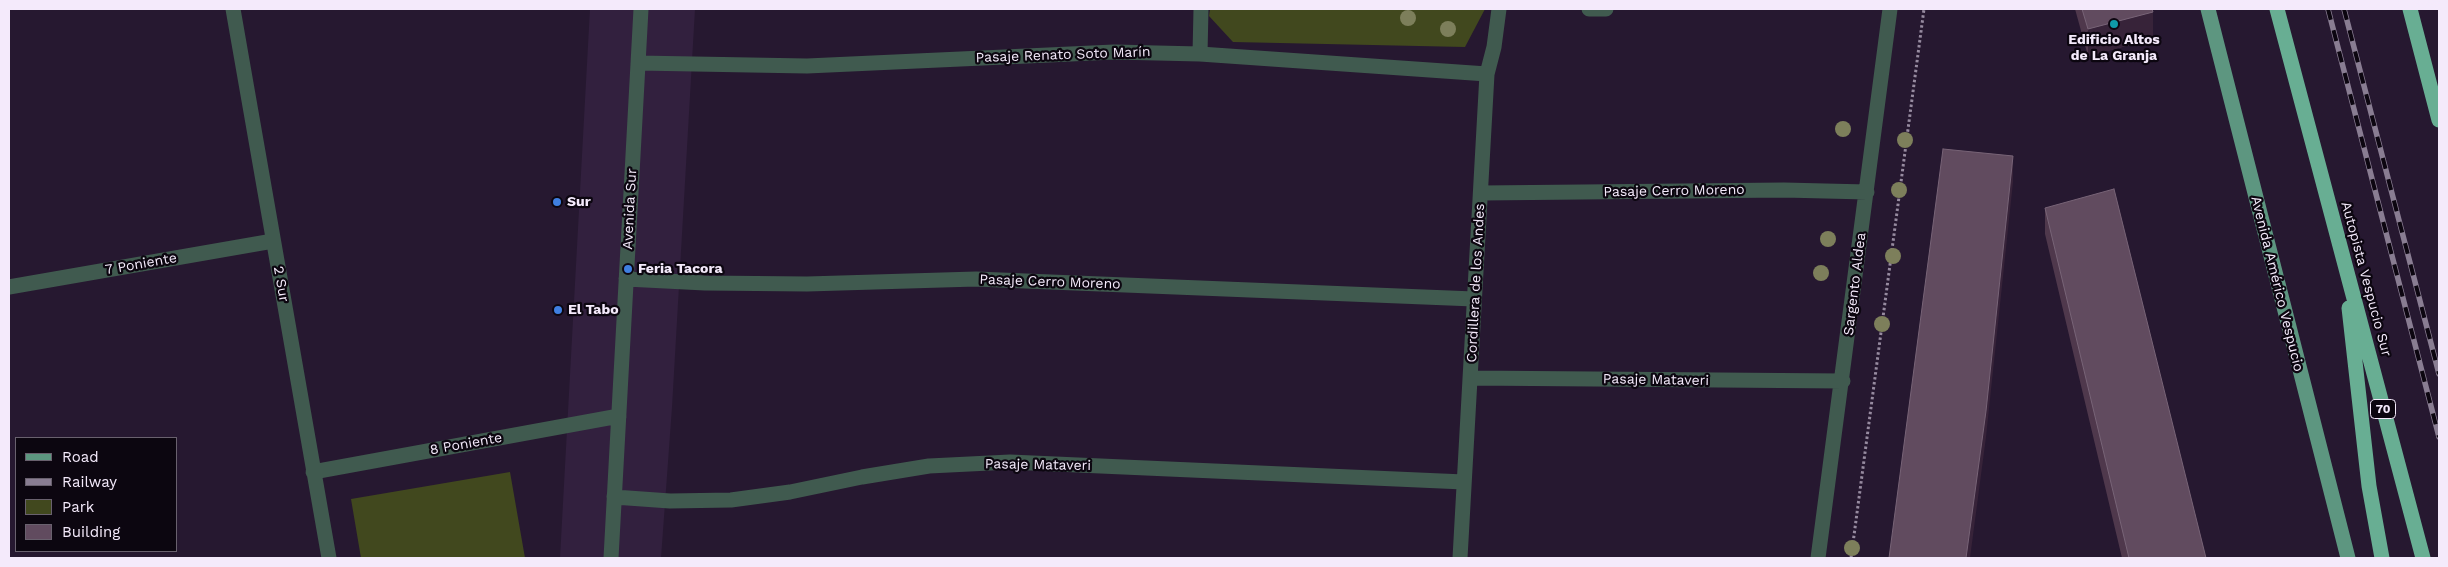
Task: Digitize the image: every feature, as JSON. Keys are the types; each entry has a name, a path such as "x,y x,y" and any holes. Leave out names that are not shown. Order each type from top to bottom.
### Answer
{"highway":[{"name":"Autopista Vespucio Sur","path":"2277,9 2424,558"},
{"path":"2410,9 2439,120"},
{"path":"2343,259 2368,477 2382,558"}],"main road":[{"name":"Avenida Américo Vespucio","path":"2208,9 2348,558"}],"street":[{"name":"2 Sur","path":"233,9 328,558"},
{"name":"Avenida Sur","path":"611,558 641,9"},
{"path":"1200,54 1201,9"},
{"name":"Cordillera de los Andes","path":"1460,558 1487,74 1494,46 1499,9"},
{"path":"1589,9 1606,9"},
{"name":"Sargento Aldea","path":"1818,558 1843,381 1890,9"},
{"name":"Pasaje Renato Soto Marín","path":"638,63 807,66 1063,52 1200,54 1487,74"},
{"name":"Pasaje Cerro Moreno","path":"1481,193 1784,190 1867,192"},
{"name":"7 Poniente","path":"9,287 273,241"},
{"name":"Pasaje Cerro Moreno","path":"626,279 705,283 798,284 976,279 1474,299"},
{"name":"Pasaje Mataveri","path":"1470,378 1843,381"},
{"name":"8 Poniente","path":"313,472 619,416"},
{"name":"Pasaje Mataveri","path":"614,497 670,500 731,500 790,492 862,477 929,466 1010,462 1464,482"}],"path":[{"path":"1851,558 1924,9"}],"shaded area":[{"name":"Feria Tacora","path":"590,9 695,9 672,407 661,558 560,558"}],"green space":[{"path":"1210,9 1485,9 1465,47 1233,42 1209,16"},
{"path":"510,472 525,558 361,558 351,499"}],"building":[{"path":"2082,9 2152,9 2153,12 2088,29"},
{"path":"1943,149 2013,156 1986,411 1966,558 1889,558"},
{"path":"2114,189 2206,558 2129,558 2045,208"}],"railway":[{"path":"2328,9 2439,437"},
{"path":"2344,9 2439,374"}],"place":[{"name":"Edificio Altos de La Granja","path":"2114,24"},
{"name":"Sur","path":"557,202"},
{"name":"Feria Tacora","path":"628,269"},
{"name":"El Tabo","path":"558,310"}]}
